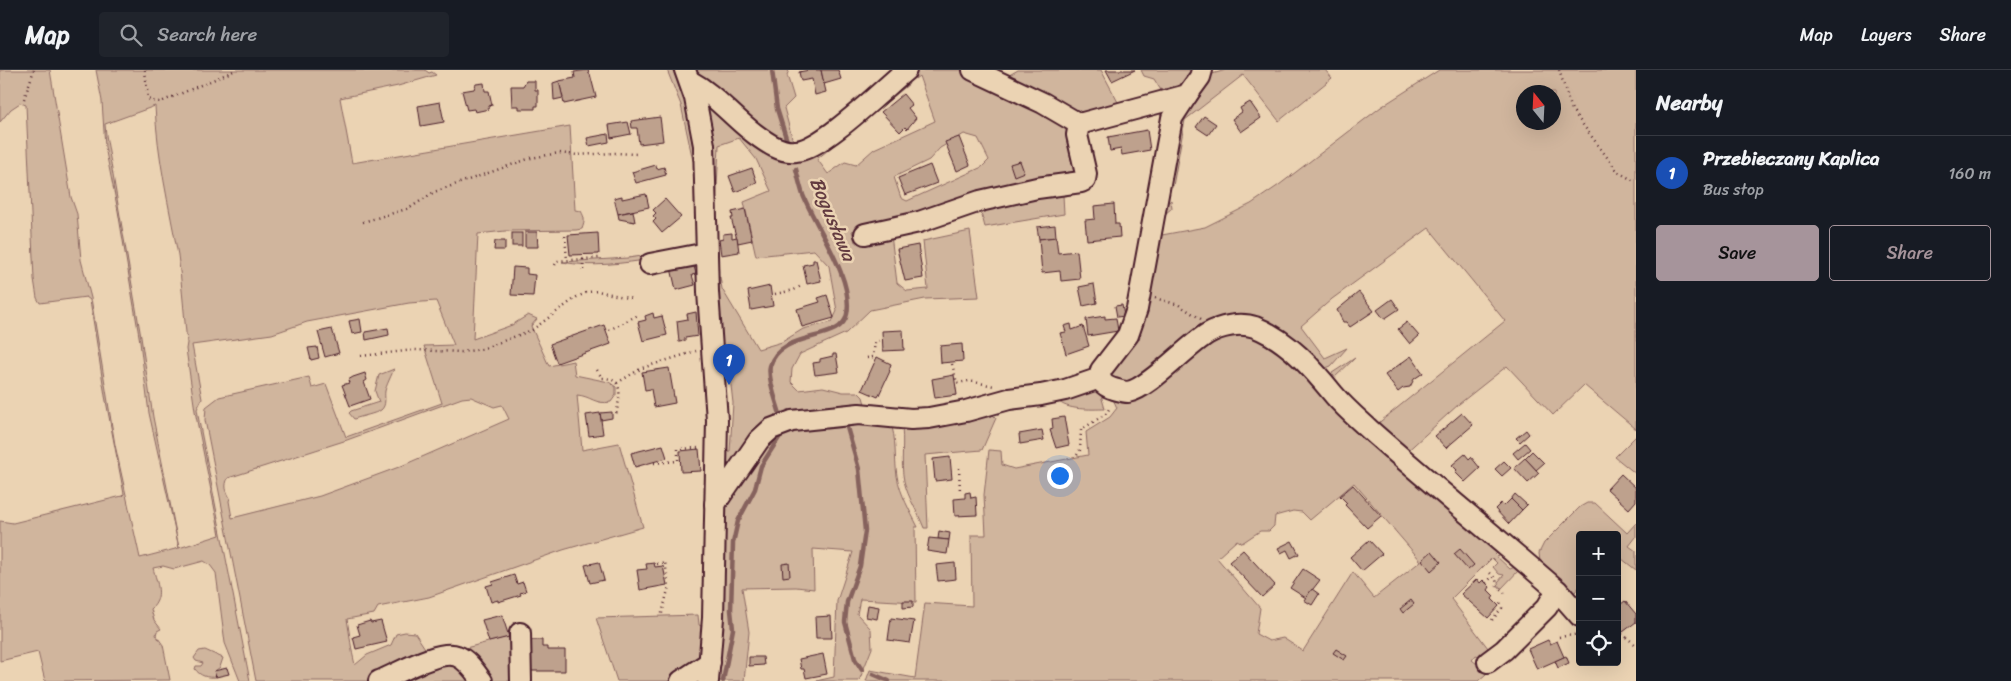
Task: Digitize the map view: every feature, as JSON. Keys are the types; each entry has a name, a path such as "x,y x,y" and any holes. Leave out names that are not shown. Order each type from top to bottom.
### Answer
{"street":[{"path":"688,76 706,89 736,118 765,142 786,151 796,151 804,150 826,136 906,70"},
{"path":"973,70 1043,103 1079,124 1187,95"},
{"path":"1202,70 1200,78 1172,118 1142,284 1128,335 1101,370 1100,378 1102,383 1123,392 1134,390 1213,331 1231,326 1247,325 1261,330 1311,367 1335,397 1370,430 1557,590 1576,611"},
{"path":"681,681 709,672 713,618 717,420 707,252 704,144 699,113 688,76"},
{"path":"865,234 919,222 980,201 1037,188 1085,180 1086,174 1077,135 1079,124"},
{"path":"650,264 707,252"},
{"path":"715,504 759,440 771,430 792,421 860,414 911,419 928,418 966,411 1009,399 1065,390 1100,378"},
{"path":"1488,662 1504,650 1547,607 1557,590"},
{"path":"520,633 521,681"},
{"path":"379,681 430,659 448,654 455,655 467,662 482,681"}],"path":[{"path":"24,99 34,70"},
{"path":"145,70 148,99 161,102 236,70"},
{"path":"1560,70 1572,110 1618,172 1636,182"},
{"path":"363,222 410,208 434,192 531,158 559,153 585,156 615,153 638,154"},
{"path":"565,236 566,260"},
{"path":"555,265 557,261 599,258"},
{"path":"583,259 583,270"},
{"path":"1142,284 1148,294 1154,298 1169,301 1189,310 1205,320 1213,331"},
{"path":"775,294 794,290 801,286"},
{"path":"361,356 414,350 461,352 482,349 532,330 577,297 588,292 598,291 632,299"},
{"path":"609,330 638,315"},
{"path":"867,358 873,356 875,342 879,341"},
{"path":"617,383 642,368 697,350"},
{"path":"952,364 957,383 969,380 1000,387"},
{"path":"598,370 602,378 609,378 617,383 620,390 616,415"},
{"path":"1077,455 1080,450 1081,430 1107,413 1110,407"},
{"path":"654,463 678,462 678,449 708,448"},
{"path":"958,468 960,492"},
{"path":"656,564 665,562 669,586 661,617"},
{"path":"1486,584 1492,574 1496,579 1497,586 1506,595"},
{"path":"1492,620 1502,608 1500,602"},
{"path":"1622,634 1636,645"},
{"path":"1559,638 1576,635"}],"shaded area":[{"path":"0,70 50,70 71,197 77,214 81,260 91,298 115,445 140,558 179,548 149,413 140,342 105,147 102,101 96,70 425,70 436,75 398,86 340,98 352,163 570,126 575,210 581,211 583,216 582,229 505,231 478,234 473,339 512,325 528,315 537,319 531,326 549,366 573,361 575,375 609,382 616,387 616,395 611,402 601,402 577,395 582,450 619,443 643,527 563,550 429,597 378,607 374,614 347,619 355,665 367,655 391,645 396,634 405,632 415,633 430,656 369,681 256,681 205,420 206,407 219,397 309,377 312,388 326,384 346,437 442,403 424,346 454,345 436,301 409,303 307,322 272,334 192,345 202,399 197,409 199,421 250,681 240,681 225,643 216,573 204,561 174,569 163,566 153,568 158,584 158,595 151,609 154,620 161,629 157,631 156,635 163,645 170,680 45,681 38,652 0,661 0,521 13,523 124,494 105,396 90,300 86,297 40,303 37,298 34,279 26,105 20,103 11,109 0,122","holes":["155,106 161,162 178,255 187,343 186,349 195,411 220,535 179,548 153,417 105,124","471,397 494,407 502,405 509,419 399,467 320,496 232,518 230,498 226,488 228,478 347,440 462,398"]},
{"path":"667,70 673,70 686,104 695,161 693,161 681,105"},
{"path":"692,70 789,70 787,75 794,98 784,108 794,145 775,142"},
{"path":"915,70 961,70 978,77 1075,129 1081,171 852,231 855,242 891,235 897,283 907,291 928,289 923,241 970,231 979,297 925,299 870,310 846,333 800,354 792,369 791,382 799,390 823,387 843,392 858,392 863,397 867,411 793,417 726,479 726,451 730,451 733,403 729,368 726,368 720,354 716,281 720,277 722,289 758,349 782,342 803,329 832,322 837,311 829,266 814,250 756,256 744,202 771,191 756,159 739,138 719,145 716,209 712,134 704,99 781,157 906,78 909,84 817,159 828,174 845,162 856,165 874,149 935,121 919,76 915,79","holes":["964,134 978,138 989,160 982,167 907,201 901,198 894,177 929,160 940,148"]},
{"path":"1018,70 1101,70 1120,106 1088,118 1006,77"},
{"path":"1141,70 1199,70 1178,89 1162,92 1154,79 1144,76"},
{"path":"1226,70 1325,70 1332,78 1279,121 1243,75 1185,120 1173,186 1166,186 1175,119 1212,74"},
{"path":"1439,70 1636,70 1636,429 1584,385 1553,415 1507,366 1459,404 1403,455 1373,429 1329,375 1355,358 1333,379 1376,425 1505,321 1429,228 1332,299 1301,326 1325,358 1347,348 1331,366 1323,369 1241,321 1134,386 1108,379 1160,209 1171,200 1172,208 1165,214 1162,235 1205,227 1251,204 1279,185 1381,107"},
{"path":"1067,190 1069,194 1063,195 1064,214 985,227 979,205"},
{"path":"656,254 653,259 597,265 562,262 628,258"},
{"path":"1241,327 1258,332 1273,340 1301,363 1349,416 1520,562 1520,564 1502,548 1495,555 1510,569 1517,566 1520,569 1502,588 1499,587 1498,582 1504,575 1499,574 1493,567 1497,563 1492,558 1451,599 1491,652 1547,600 1545,586 1548,592 1547,603 1498,652 1484,658 1476,655 1472,660 1484,666 1481,670 1486,674 1478,681 866,681 870,670 915,678 925,603 972,606 971,535 986,535 984,495 989,450 1001,451 1002,465 1014,469 1088,455 1086,432 1110,417 1117,408 1113,399 1115,394 1127,394 1139,390 1211,335","holes":["1354,483 1421,561 1374,598 1353,572 1303,651 1283,638 1269,641 1256,634 1260,608 1217,558 1237,540 1242,543 1260,531 1269,531 1274,526 1275,516 1293,511 1302,512 1310,520"]},
{"path":"394,369 386,389 383,408 375,413 354,419 349,413 351,411 379,402 375,391 379,375"},
{"path":"1091,386 1100,392 1105,409 1073,408 1061,404 1057,400"},
{"path":"990,412 996,418 982,450 925,455 928,528 924,528 904,481 901,422"},
{"path":"890,421 894,435 898,483 918,527 915,527 916,602 860,599 857,614 871,629 872,648 859,681 816,681 834,677 837,601 853,552 813,549 814,589 796,587 742,588 749,632 744,681 717,681 724,510 745,472 777,430"},
{"path":"1636,436 1636,474 1615,457"},
{"path":"1587,503 1595,503 1627,533 1636,523 1636,537 1629,546 1636,551 1636,570 1621,558 1621,531 1576,531 1576,591 1569,599 1541,571 1539,553 1544,543 1580,507"},
{"path":"698,615 699,625 704,627 702,661 673,681 617,681 596,618"},
{"path":"515,635 518,681 486,681 437,650 444,644 458,650"},
{"path":"205,650 223,658 220,667 215,671 216,677 204,676 195,669 196,666 201,666 203,663 196,661 194,658 199,651"},
{"path":"445,658 478,681 386,681"}],"building":[{"path":"588,70 596,97 564,104 559,81 575,78 574,72"},
{"path":"821,70 826,92 815,95 812,79 801,81 799,72"},
{"path":"821,70 838,70 841,79 824,84"},
{"path":"1106,70 1135,70 1112,81"},
{"path":"526,81 535,81 535,90 538,90 538,106 535,106 535,109 519,109 519,106 512,106 511,86 523,86"},
{"path":"559,81 563,98 554,100 553,83"},
{"path":"484,83 485,91 489,91 492,105 489,106 489,109 475,112 474,109 467,110 462,91 474,89 476,84"},
{"path":"903,94 912,105 908,108 916,118 907,129 905,127 900,132 881,112"},
{"path":"440,102 444,122 421,126 418,106"},
{"path":"1250,102 1261,118 1241,132 1232,119 1242,112 1240,108"},
{"path":"1204,116 1216,124 1208,135 1196,127"},
{"path":"660,117 663,141 639,144 637,128 632,128 631,121"},
{"path":"628,122 631,134 611,138 609,125"},
{"path":"1147,130 1150,150 1122,155 1121,149 1110,151 1108,137"},
{"path":"608,134 609,142 589,146 587,138"},
{"path":"959,137 970,165 957,171 945,142"},
{"path":"1020,161 1024,172 1014,176 1010,164"},
{"path":"656,165 657,169 664,167 666,175 636,183 632,172"},
{"path":"930,165 937,183 905,195 898,178"},
{"path":"752,168 757,183 735,192 729,176"},
{"path":"646,194 649,207 618,214 614,198 622,196 622,199"},
{"path":"665,199 681,217 662,233 653,222 656,219 653,216 656,213 653,210"},
{"path":"1114,204 1115,224 1119,224 1120,237 1087,240 1085,220 1095,219 1094,206"},
{"path":"745,209 752,240 738,243 731,218 733,218 732,212"},
{"path":"633,211 635,222 619,219 618,214"},
{"path":"1055,225 1056,237 1039,239 1037,227"},
{"path":"525,232 537,232 538,247 525,247"},
{"path":"512,233 522,233 522,246 512,246"},
{"path":"598,233 599,254 570,255 568,235"},
{"path":"732,233 732,238 737,237 739,252 721,255 719,240 723,239 723,234"},
{"path":"1056,237 1058,253 1077,251 1080,279 1061,281 1060,271 1042,273 1039,239"},
{"path":"495,241 505,241 505,250 494,250"},
{"path":"918,245 923,278 905,281 897,249"},
{"path":"813,260 816,260 821,281 807,284 803,265 813,263"},
{"path":"693,262 696,274 692,275 695,285 676,290 671,268"},
{"path":"513,267 527,268 527,274 535,275 533,296 511,295"},
{"path":"1094,284 1097,303 1083,306 1079,287"},
{"path":"770,286 773,306 751,310 748,291"},
{"path":"1359,292 1374,311 1350,327 1346,322 1343,322 1337,310"},
{"path":"827,295 834,318 802,327 797,309 820,302 818,298"},
{"path":"1392,299 1399,309 1384,319 1377,310"},
{"path":"1122,305 1124,316 1117,317 1115,306"},
{"path":"696,312 698,336 685,338 685,341 679,342 677,321 688,319 687,314"},
{"path":"653,313 654,318 662,316 667,335 643,341 638,322 646,320 645,316"},
{"path":"1105,316 1105,319 1116,318 1118,331 1088,336 1086,319"},
{"path":"360,319 362,332 352,334 349,321"},
{"path":"1407,322 1419,336 1410,344 1398,329"},
{"path":"1071,324 1072,330 1083,326 1089,346 1066,354 1060,333 1066,332 1064,326"},
{"path":"604,325 611,344 557,363 550,344"},
{"path":"388,328 389,335 366,340 365,332"},
{"path":"332,329 339,353 325,357 318,332"},
{"path":"903,330 904,350 883,351 882,331"},
{"path":"962,344 963,361 941,363 940,346"},
{"path":"317,347 319,358 311,360 308,348"},
{"path":"833,354 836,354 839,372 815,375 813,363 820,362 820,359 833,356"},
{"path":"1411,356 1423,373 1414,379 1410,387 1403,388 1398,392 1385,375"},
{"path":"877,357 891,364 890,371 878,397 862,390"},
{"path":"669,368 675,403 654,407 651,389 645,390 642,372"},
{"path":"365,373 367,380 364,382 370,399 350,406 342,385 349,383 348,380 353,377"},
{"path":"954,375 957,395 935,398 932,379"},
{"path":"612,412 612,418 601,420 600,413"},
{"path":"600,413 603,434 589,436 586,415"},
{"path":"1462,413 1473,425 1446,448 1435,436"},
{"path":"1064,417 1069,445 1056,448 1050,430 1053,429 1052,419"},
{"path":"1042,430 1044,440 1020,444 1019,434"},
{"path":"1526,430 1529,434 1520,442 1516,438"},
{"path":"1525,443 1530,449 1518,459 1513,453"},
{"path":"663,445 667,458 635,467 631,453"},
{"path":"699,449 701,471 681,472 680,451"},
{"path":"1532,451 1544,463 1536,470 1525,458"},
{"path":"1465,454 1469,459 1471,457 1480,468 1465,482 1455,472 1457,470 1452,465"},
{"path":"950,457 952,479 935,481 933,459"},
{"path":"1525,458 1539,473 1528,483 1514,468"},
{"path":"1504,461 1511,468 1502,476 1495,469"},
{"path":"1621,474 1636,488 1636,501 1629,509 1607,489"},
{"path":"1353,485 1381,516 1367,528 1345,505 1347,503 1340,496"},
{"path":"970,492 971,498 976,497 977,515 955,516 954,499 965,498 965,493"},
{"path":"1515,494 1527,505 1522,510 1511,499"},
{"path":"1511,499 1522,510 1509,524 1495,509 1501,503 1504,506"},
{"path":"939,531 950,533 949,540 938,539"},
{"path":"929,538 949,540 947,554 927,551"},
{"path":"1369,540 1382,554 1362,571 1350,557"},
{"path":"1292,541 1299,554 1291,558 1287,550 1281,553 1278,548"},
{"path":"1460,549 1474,565 1468,570 1454,554"},
{"path":"1243,550 1275,585 1262,597 1229,562"},
{"path":"1432,551 1441,562 1431,571 1422,560"},
{"path":"599,562 604,580 590,583 585,565"},
{"path":"654,563 655,567 663,566 667,585 640,590 637,570 647,569 646,564"},
{"path":"789,563 790,576 783,577 782,564"},
{"path":"955,563 956,579 938,581 936,565"},
{"path":"1303,569 1320,580 1306,598 1290,588"},
{"path":"514,575 517,584 523,582 526,591 520,593 521,595 498,602 498,600 491,602 486,586 493,584 492,582"},
{"path":"1477,579 1480,583 1483,580 1490,587 1488,590 1494,596 1492,599 1499,606 1488,618 1461,594"},
{"path":"1312,589 1319,594 1312,605 1304,600"},
{"path":"1411,600 1414,604 1403,613 1400,609"},
{"path":"903,601 913,601 913,607 903,608"},
{"path":"1625,601 1636,614 1636,622 1623,632 1621,630 1621,604"},
{"path":"868,605 879,607 877,619 866,617"},
{"path":"502,615 509,637 489,642 482,620"},
{"path":"831,616 832,638 816,638 815,617"},
{"path":"891,618 914,621 910,643 888,640"},
{"path":"370,621 371,623 381,621 387,642 356,649 353,637 360,635 357,625"},
{"path":"524,640 542,640 542,647 547,647 547,650 565,650 565,671 524,671"},
{"path":"1548,640 1550,644 1557,641 1564,657 1537,669 1528,649"},
{"path":"1336,649 1347,656 1344,660 1333,653"},
{"path":"823,654 827,674 806,678 804,669 801,669 799,659"},
{"path":"1566,656 1569,663 1558,668 1555,661"},
{"path":"749,657 763,657 764,665 749,666"},
{"path":"227,668 229,674 216,677 214,671"}],"waterway":[{"name":"Bogusława","path":"772,70 777,109 787,141"},
{"name":"Bogusława","path":"781,418 771,385 769,371 776,354 786,346 797,341 834,330 843,323 847,314 848,300 840,269 803,195 796,169"},
{"name":"Bogusława","path":"846,424 859,469 865,531 860,566 847,602 845,622 855,659 862,670"},
{"path":"723,681 733,629 731,610 733,543 738,521 755,489 761,466 782,433"},
{"name":"Bogusława","path":"873,674 889,681"}],"place":[{"name":"Przebieczany Kaplica","path":"729,385"}]}
